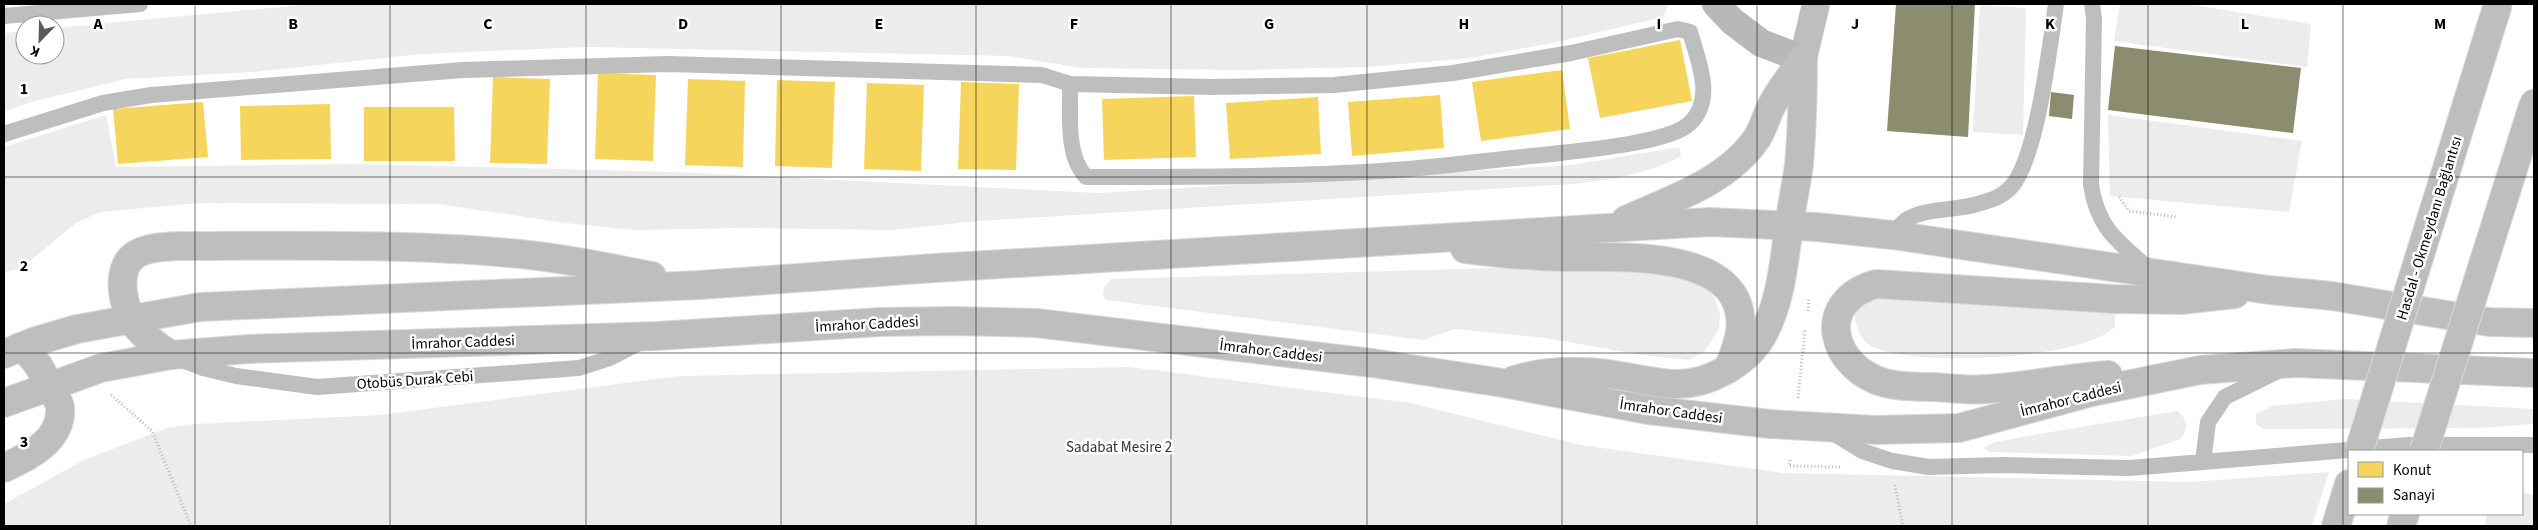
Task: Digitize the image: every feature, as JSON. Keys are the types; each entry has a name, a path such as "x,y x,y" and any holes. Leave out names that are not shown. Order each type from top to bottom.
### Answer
{"main road":[{"path":"1716,4 1732,21 1761,43 1803,59"},
{"path":"1503,383 1539,372 1574,372 1679,384 1698,382 1728,369 1748,353 1761,338 1772,314 1784,268 1798,166 1804,99 1801,4"},
{"path":"1612,226 1685,194 1736,163 1758,138 1771,106 1803,59 1816,4"},
{"name":"Hasdal - Okmeydanı Bağlantısı","path":"2359,450 2498,4"},
{"path":"2424,450 2534,103"},
{"path":"12,351 77,329 200,307 700,285 945,267 1412,240 1612,226 1710,222 1789,226 1892,235 2269,290 2332,296 2489,322 2534,323"},
{"path":"1412,240 1518,255 1646,258 1707,272 1722,282 1732,294 1739,312 1740,332 1728,369"},
{"path":"171,355 157,347 131,318 124,297 124,270 134,256 152,248 180,246 369,246 484,251 574,262 700,285"},
{"path":"2200,370 2076,377 1986,389 1886,384 1863,376 1848,360 1840,349 1836,319 1840,308 1849,296 1862,288 1876,284 2017,294 2181,300 2269,290"},
{"name":"İmrahor Caddesi","path":"4,403 49,385 101,368 171,355 249,349 656,336 880,322 953,321 1036,323 1372,363 1503,383 1648,410 1770,424 1876,430 1959,428 2092,392 2200,370 2295,363 2534,373"},
{"path":"4,468 27,458 51,436 58,422 60,406 32,355 12,351"},
{"path":"2336,526 2348,487"}],"lane":[{"path":"4,16 140,4"},
{"path":"1892,235 1907,219 1929,212 1955,210 1996,199 2011,187 2023,169 2044,87 2056,4"},
{"path":"2092,4 2094,19 2091,185 2094,208 2107,231 2152,272"},
{"path":"4,134 103,103 151,95 464,70 668,64 1042,75 1070,84 1211,87 1334,85 1453,73 1571,53 1678,29 1690,32 1700,66 1704,94 1701,109 1688,125 1668,135 1604,148 1382,171 1220,178 1086,177 1076,167 1071,136 1070,84"},
{"name":"Otobüs Durak Cebi","path":"171,355 203,368 236,376 317,387 579,368 610,358 656,336"},
{"path":"2203,462 2208,422 2225,397 2295,363"},
{"path":"1826,428 1862,451 1892,461 1930,468 2002,465 2129,468 2408,445 2532,449"}],"path":[{"path":"2118,196 2129,211 2178,217"},
{"path":"107,391 152,431 191,526"},
{"path":"1790,460 1789,466 1845,467"},
{"path":"1893,475 1903,526"}],"green space":[{"path":"312,4 1669,4 1663,17 1557,42 1471,58 1366,67 1244,70 1081,68 1009,56 588,47 421,54 253,72 126,79 31,102 4,112 4,33 15,32 15,65 65,65 65,27"},
{"path":"2120,4 2187,4 2311,24 2307,67 2114,41"},
{"path":"1980,5 2026,8 2023,135 1973,132"},
{"path":"106,115 116,167 355,164 676,172 1098,193 1572,165 1679,147 1681,156 1642,172 1572,184 978,221 892,230 741,228 636,230 565,223 439,204 198,203 100,212 76,223 20,269 4,272 4,147"},
{"path":"2108,115 2302,141 2289,212 2110,196"},
{"path":"1495,268 1629,272 1685,276 1705,285 1715,299 1720,313 1719,328 1704,352 1689,360 1642,355 1546,338 1455,329 1423,340 1106,300 1103,295 1104,287 1111,279"},
{"path":"1879,295 2109,309 2115,314 2115,327 2097,338 2069,347 2034,353 1958,358 1922,357 1892,353 1871,346 1864,340 1857,327 1854,314 1861,305"},
{"name":"Sadabat Mesire 2","path":"1130,367 1410,403 1581,445 1783,473 2188,482 2329,472 2312,526 4,526 4,504 84,460 167,428 197,424 380,415 679,376"},
{"path":"2344,399 2534,409 2534,424 2478,428 2263,429 2256,424 2256,414 2272,406"},
{"path":"2177,411 2181,414 2186,424 2185,432 2180,439 2132,456 1989,452 1984,448 1992,443 2016,438"},
{"path":"2523,492 2534,495 2534,526 2484,526 2487,515 2523,515"}],"building: Konut":[{"path":"1680,40 1692,101 1600,118 1588,58"},
{"path":"1562,70 1570,129 1481,141 1472,82"},
{"path":"598,73 656,75 653,161 595,159"},
{"path":"493,77 550,79 547,164 490,163"},
{"path":"688,79 745,81 743,167 685,165"},
{"path":"777,80 835,82 832,168 775,166"},
{"path":"961,82 1019,84 1016,170 958,169"},
{"path":"867,83 924,85 921,171 864,169"},
{"path":"1440,95 1444,148 1352,156 1348,102"},
{"path":"1194,96 1196,157 1104,160 1102,99"},
{"path":"1318,97 1321,154 1230,159 1226,103"},
{"path":"203,102 208,157 118,164 113,109"},
{"path":"330,104 331,159 241,160 240,106"},
{"path":"364,107 454,107 455,161 364,161"}],"building: Sanayi":[{"path":"1896,4 1975,4 1968,137 1887,131"},
{"path":"2115,46 2301,68 2293,133 2108,110"},
{"path":"2051,92 2074,95 2072,119 2049,116"}]}
